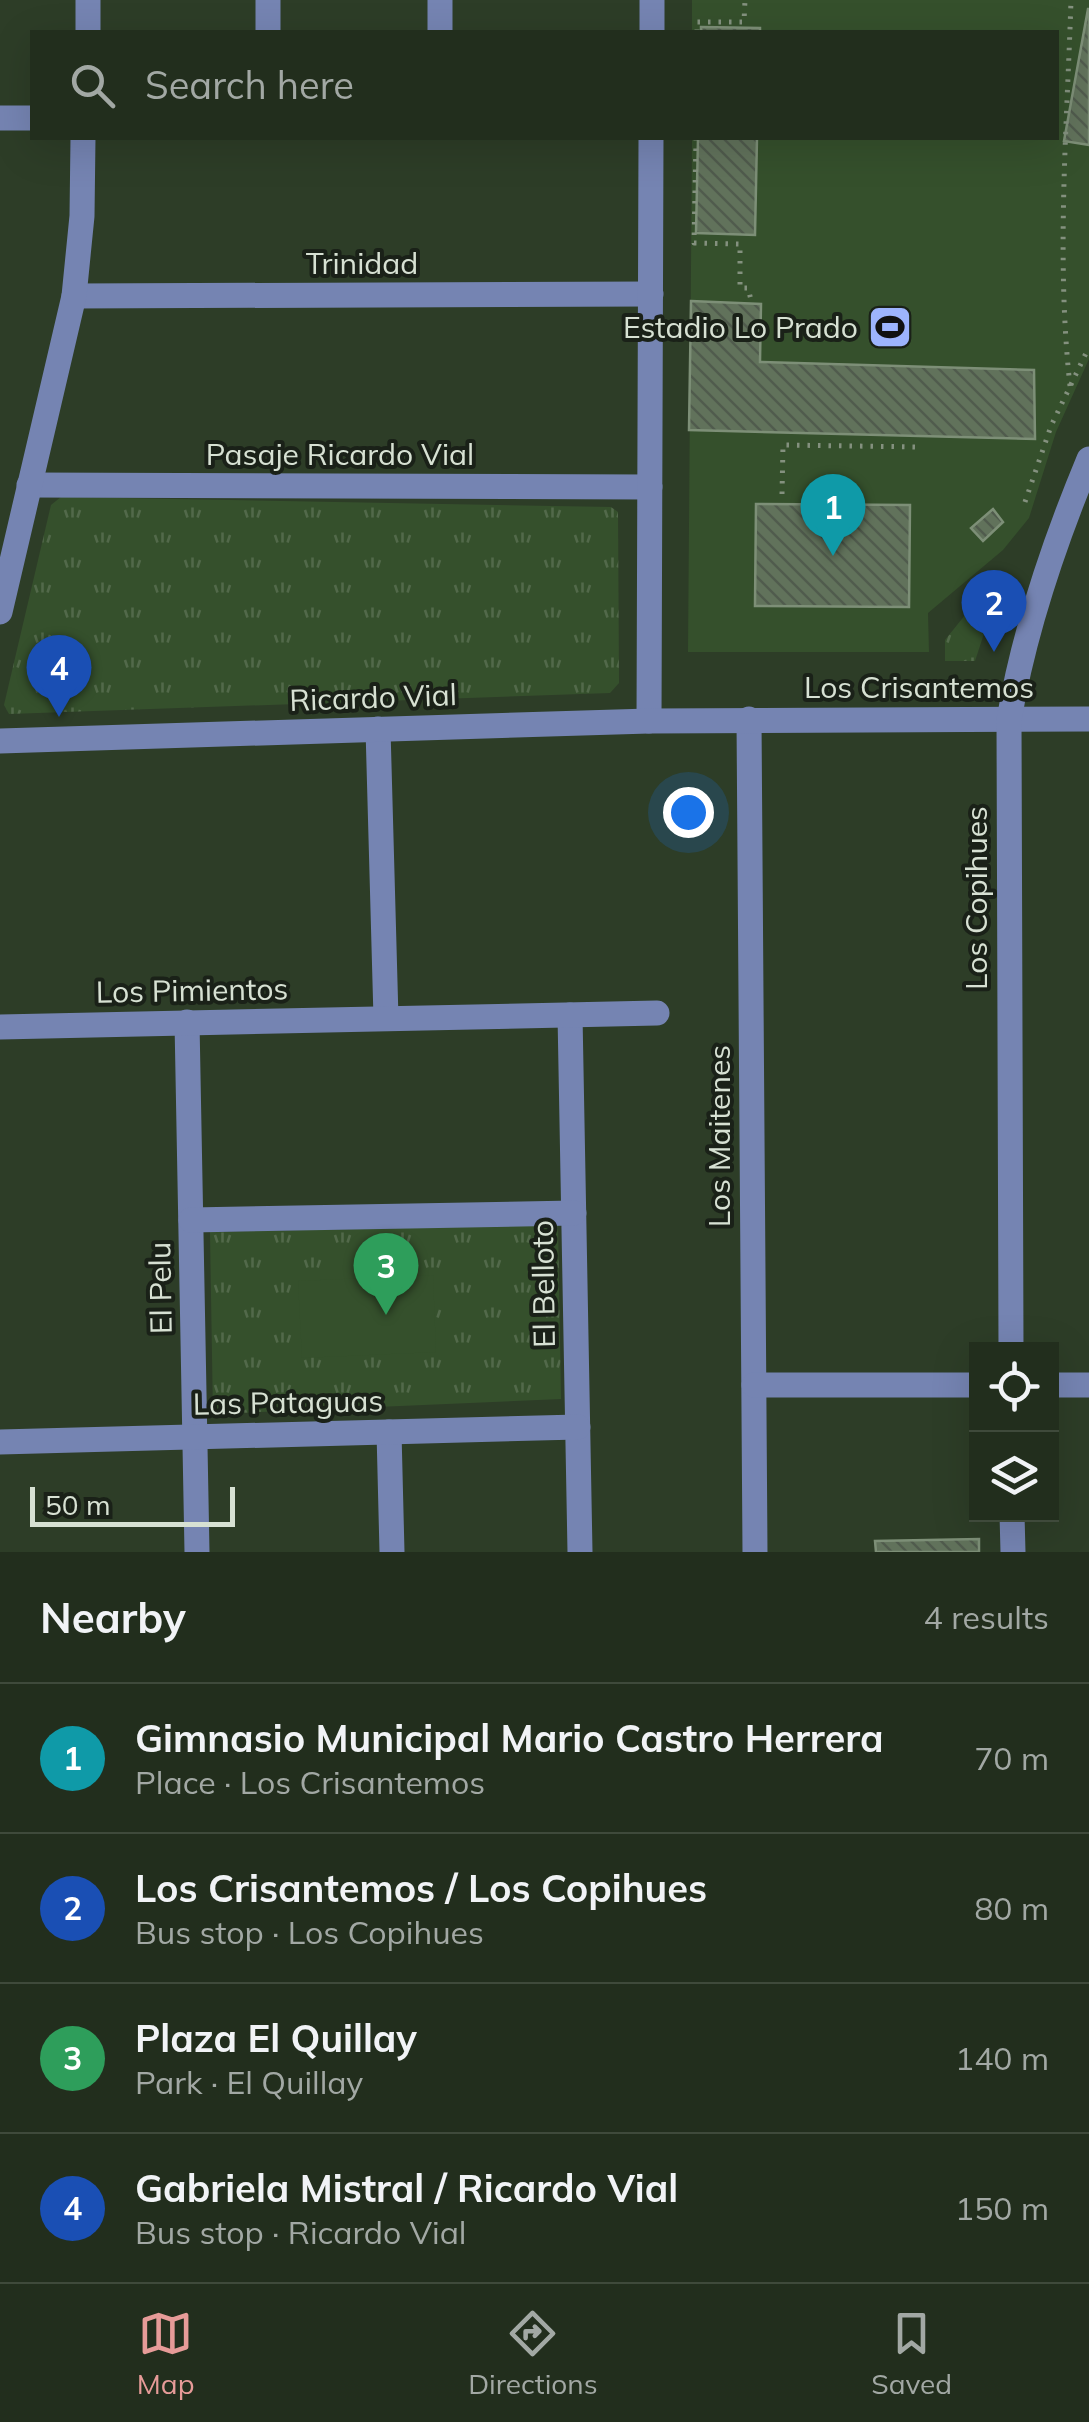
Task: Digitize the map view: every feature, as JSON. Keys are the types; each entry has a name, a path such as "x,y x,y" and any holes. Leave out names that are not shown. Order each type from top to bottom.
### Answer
{"street":[{"path":"88,0 88,30"},
{"path":"268,0 268,30"},
{"path":"440,0 440,30"},
{"path":"652,0 652,30"},
{"path":"0,118 30,118"},
{"path":"0,612 74,296 84,140"},
{"path":"649,720 652,140"},
{"name":"Trinidad","path":"74,296 651,294"},
{"name":"Los Copihues","path":"1011,1342 1009,720 1028,630 1089,459"},
{"name":"Pasaje Ricardo Vial","path":"29,485 650,488"},
{"name":"Los Crisantemos","path":"749,719 1089,719"},
{"name":"Ricardo Vial","path":"0,741 749,719"},
{"name":"Los Maitenes","path":"749,719 755,1552"},
{"path":"378,729 386,1018"},
{"name":"Los Pimientos","path":"0,1026 657,1013"},
{"name":"El Belloto","path":"570,1014 580,1552"},
{"name":"El Pelu","path":"187,1022 197,1552"},
{"path":"191,1220 574,1213"},
{"path":"754,1386 969,1385"},
{"path":"1059,1385 1089,1385"},
{"name":"Las Pataguas","path":"0,1442 578,1427"},
{"path":"389,1432 392,1552"},
{"path":"1012,1522 1012,1552"}],"path":[{"path":"697,30 697,22 744,22 744,0"},
{"path":"1070,386 1064,141 1071,0"},
{"path":"696,140 694,243 740,244 740,288 748,288 752,304"},
{"path":"1025,502 1051,426 1089,346"},
{"path":"782,494 783,445 921,447"}],"green space":[{"name":"Estadio Lo Prado","path":"692,0 1089,0 1089,359 1056,432 1029,518 1003,550 928,613 929,652 688,652 692,140 1059,140 1059,30 692,30"},
{"path":"61,497 611,507 618,512 619,683 610,693 9,714 4,705 51,505"},
{"path":"974,604 990,615 975,661 945,661 945,640"},
{"path":"558,1225 561,1399 213,1414 210,1232"},
{"path":"433,1275 436,1352 302,1358 298,1281"}],"building":[{"path":"1089,9 1089,145 1064,141"},
{"path":"701,27 760,28 760,30"},
{"path":"698,140 757,140 755,235 696,233"},
{"path":"691,301 761,304 760,362 1034,370 1035,439 689,430"},
{"path":"756,504 910,505 909,607 755,606"},
{"path":"993,509 1003,522 983,541 971,528"},
{"path":"979,1539 979,1552 876,1552 875,1541"}],"place":[{"name":"Estadio Lo Prado","path":"890,327"},
{"name":"Gimnasio Municipal Mario Castro Herrera","path":"833,556"},
{"name":"Los Crisantemos / Los Copihues","path":"994,652"},
{"name":"Gabriela Mistral / Ricardo Vial","path":"59,717"},
{"name":"Plaza El Quillay","path":"386,1315"}]}
